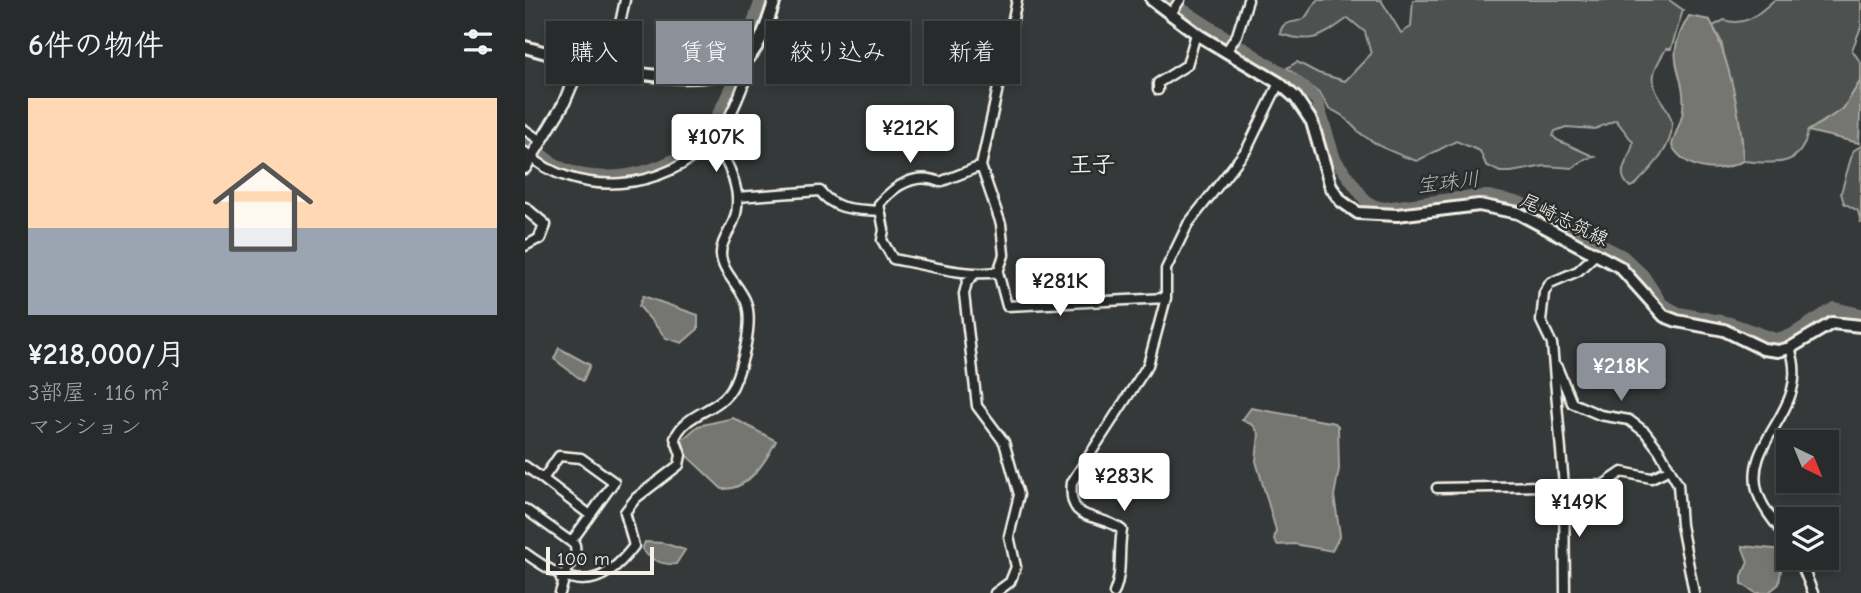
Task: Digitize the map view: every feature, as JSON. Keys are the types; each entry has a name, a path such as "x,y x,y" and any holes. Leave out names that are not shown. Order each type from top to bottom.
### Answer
{"main road":[{"path":"752,52 759,43 775,0"},
{"name":"尾崎志筑線","path":"1152,0 1196,34 1228,48 1279,83 1306,109 1331,187 1353,210 1384,216 1479,205 1518,213 1620,267 1664,316 1724,330 1763,349 1778,351 1790,348"},
{"path":"525,47 546,53"},
{"path":"1790,348 1832,323 1861,326"}],"street":[{"path":"620,21 625,0"},
{"path":"1017,0 981,166 1001,224 1004,255 998,272 1007,306 1165,298"},
{"path":"1171,13 1180,0"},
{"path":"1228,48 1237,35 1248,0"},
{"path":"1159,90 1158,83 1187,65 1196,34"},
{"path":"1114,593 1120,579 1119,547 1122,530 1114,523 1081,514 1073,503 1072,482 1143,375 1165,298 1166,269 1188,224 1247,149 1279,83"},
{"path":"525,168 529,155 540,142 573,84"},
{"path":"529,155 555,172 576,179 603,184 630,183 676,167 712,141 735,107 744,84"},
{"path":"525,130 540,142"},
{"path":"525,553 562,580 598,584 607,580 624,562 634,546 625,512 636,498 679,466 681,455 674,438 679,427 725,397 741,367 748,313 746,302 720,253 735,217 737,197 724,155 712,141"},
{"path":"981,166 940,182 926,176 909,180 885,197 879,204 884,230 882,240 893,259 949,268 973,276 998,272"},
{"path":"737,197 820,191 829,203 845,208 879,211"},
{"path":"525,208 545,225 540,238 525,246"},
{"path":"1565,593 1564,486 1554,365 1551,340 1541,323 1545,290 1553,282 1581,269 1597,253"},
{"path":"973,276 967,282 964,294 977,406 1004,442 1019,495 1009,536 1016,567 1010,582 995,593"},
{"path":"1776,523 1763,505 1756,482 1761,456 1795,386 1797,371 1790,348"},
{"path":"1554,365 1562,374 1565,393 1572,403 1600,415 1634,423 1656,446 1678,484 1681,526 1694,593"},
{"path":"543,479 559,456 581,458 614,482 571,542"},
{"path":"525,466 590,515"},
{"path":"1437,488 1607,485 1625,472 1656,477 1668,470"},
{"path":"525,509 575,545 576,557 562,580 561,593"},
{"path":"1804,570 1813,593"}],"shaded area":[{"path":"1317,0 1381,0 1401,33 1411,27 1413,0 1669,0 1683,10 1671,49 1666,49 1659,61 1654,81 1671,119 1670,138 1655,164 1630,187 1625,181 1623,171 1633,142 1616,120 1595,129 1566,127 1555,131 1553,136 1557,140 1595,157 1585,159 1573,168 1545,166 1500,172 1486,165 1480,151 1456,141 1417,161 1403,156 1364,136 1344,117 1329,109 1321,95 1287,68 1297,62 1318,73 1345,81 1371,54 1365,32 1348,18 1323,34 1309,39 1280,34 1286,24 1305,18"},
{"path":"1774,0 1861,0 1861,27 1852,50 1861,63 1861,80 1843,109 1808,131 1805,143 1793,158 1776,162 1743,161 1742,140 1721,41 1713,26 1724,20 1745,20"},
{"path":"1689,16 1710,20 1729,70 1737,108 1743,161 1723,168 1694,165 1686,161 1672,146 1683,110 1682,84 1675,56 1676,45"},
{"path":"1861,80 1859,143 1808,131 1843,109"},
{"path":"1861,146 1861,223 1858,211 1844,203 1841,193 1853,151"},
{"path":"643,296 698,315 698,329 682,343 666,338 639,306"},
{"path":"559,348 590,365 583,381 554,359"},
{"path":"1251,408 1335,423 1338,426 1339,469 1334,496 1340,535 1332,551 1294,544 1278,545 1274,540 1276,530 1256,461 1259,434 1253,425 1242,420"},
{"path":"733,418 776,441 755,473 740,485 722,489 686,455 682,440 698,426"},
{"path":"645,542 663,543 685,550 676,564 666,564 645,553 642,549"},
{"path":"1742,546 1776,549 1776,570 1781,570 1779,584 1768,593 1756,593 1742,584 1742,576 1748,562"}],"waterway":[{"name":"宝珠川","path":"525,141 546,158 569,171 608,177 648,170 685,153 700,140 720,110 734,80 761,0"},
{"name":"宝珠川","path":"1168,0 1304,87 1317,101 1335,159 1368,204 1384,208 1489,196 1521,203 1623,256 1643,275 1662,304 1679,313 1730,323 1775,339 1791,335 1834,308 1861,314"}],"district":[{"name":"王子","path":"1092,164"}]}
